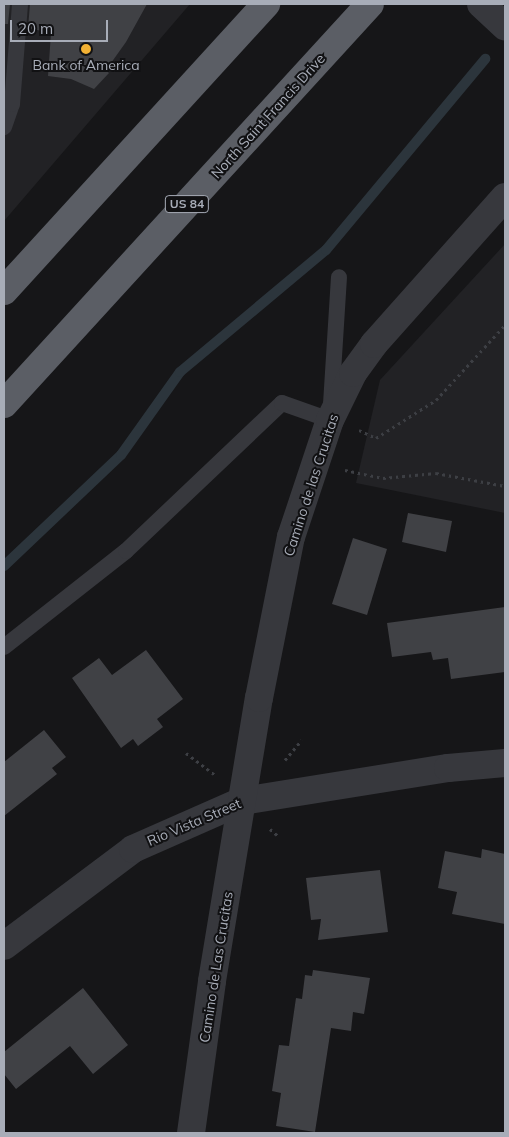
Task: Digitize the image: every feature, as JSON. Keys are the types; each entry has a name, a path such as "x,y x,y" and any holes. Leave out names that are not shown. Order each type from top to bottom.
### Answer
{"highway":[{"path":"4,291 266,4"},
{"name":"North Saint Francis Drive","path":"4,404 370,4"}],"street":[{"path":"481,4 505,26"},
{"name":"Camino de las Crucitas","path":"242,801 292,537 330,420 353,373 374,344 505,197"},
{"name":"Rio Vista Street","path":"4,946 133,849 242,801 448,768 505,763"},
{"name":"Camino de Las Crucitas","path":"191,1133 242,801"}],"lane":[{"path":"4,127 12,104 20,4"},
{"path":"4,647 126,551 282,402 330,420 339,277"}],"path":[{"path":"330,420 376,438 436,400 505,324"},
{"path":"315,464 383,478 436,474 505,486"},
{"path":"285,760 302,740"},
{"path":"186,754 219,778"},
{"path":"269,828 278,836"}],"shaded area":[{"path":"4,4 190,4 4,221"},
{"path":"505,244 505,513 356,483 380,380"}],"building":[{"path":"4,4 10,4 8,24 4,24"},
{"name":"Bank of America","path":"30,4 147,4 126,42 106,70 109,73 94,89 71,79 48,76 51,33 28,28"},
{"path":"408,513 452,521 446,552 402,542"},
{"path":"353,538 387,549 367,615 332,604"},
{"path":"505,607 505,672 451,679 448,658 433,660 431,652 392,657 387,623"},
{"path":"146,650 183,699 157,719 163,727 138,746 133,739 121,748 72,678 99,658 112,675"},
{"path":"44,730 66,757 52,768 57,774 4,816 4,762"},
{"path":"482,849 505,854 505,924 452,914 457,892 438,888 445,851 481,858"},
{"path":"380,870 388,932 318,940 321,919 311,920 306,878"},
{"path":"313,970 370,978 364,1014 353,1012 351,1031 331,1028 315,1132 276,1126 281,1093 272,1091 279,1045 289,1046 296,998 302,999 305,975 312,976"},
{"path":"83,988 128,1045 93,1074 70,1046 16,1089 4,1074 4,1052"}],"waterway":[{"path":"4,566 121,455 180,372 326,250 485,59"}],"place":[{"name":"Bank of America","path":"86,49"}]}
